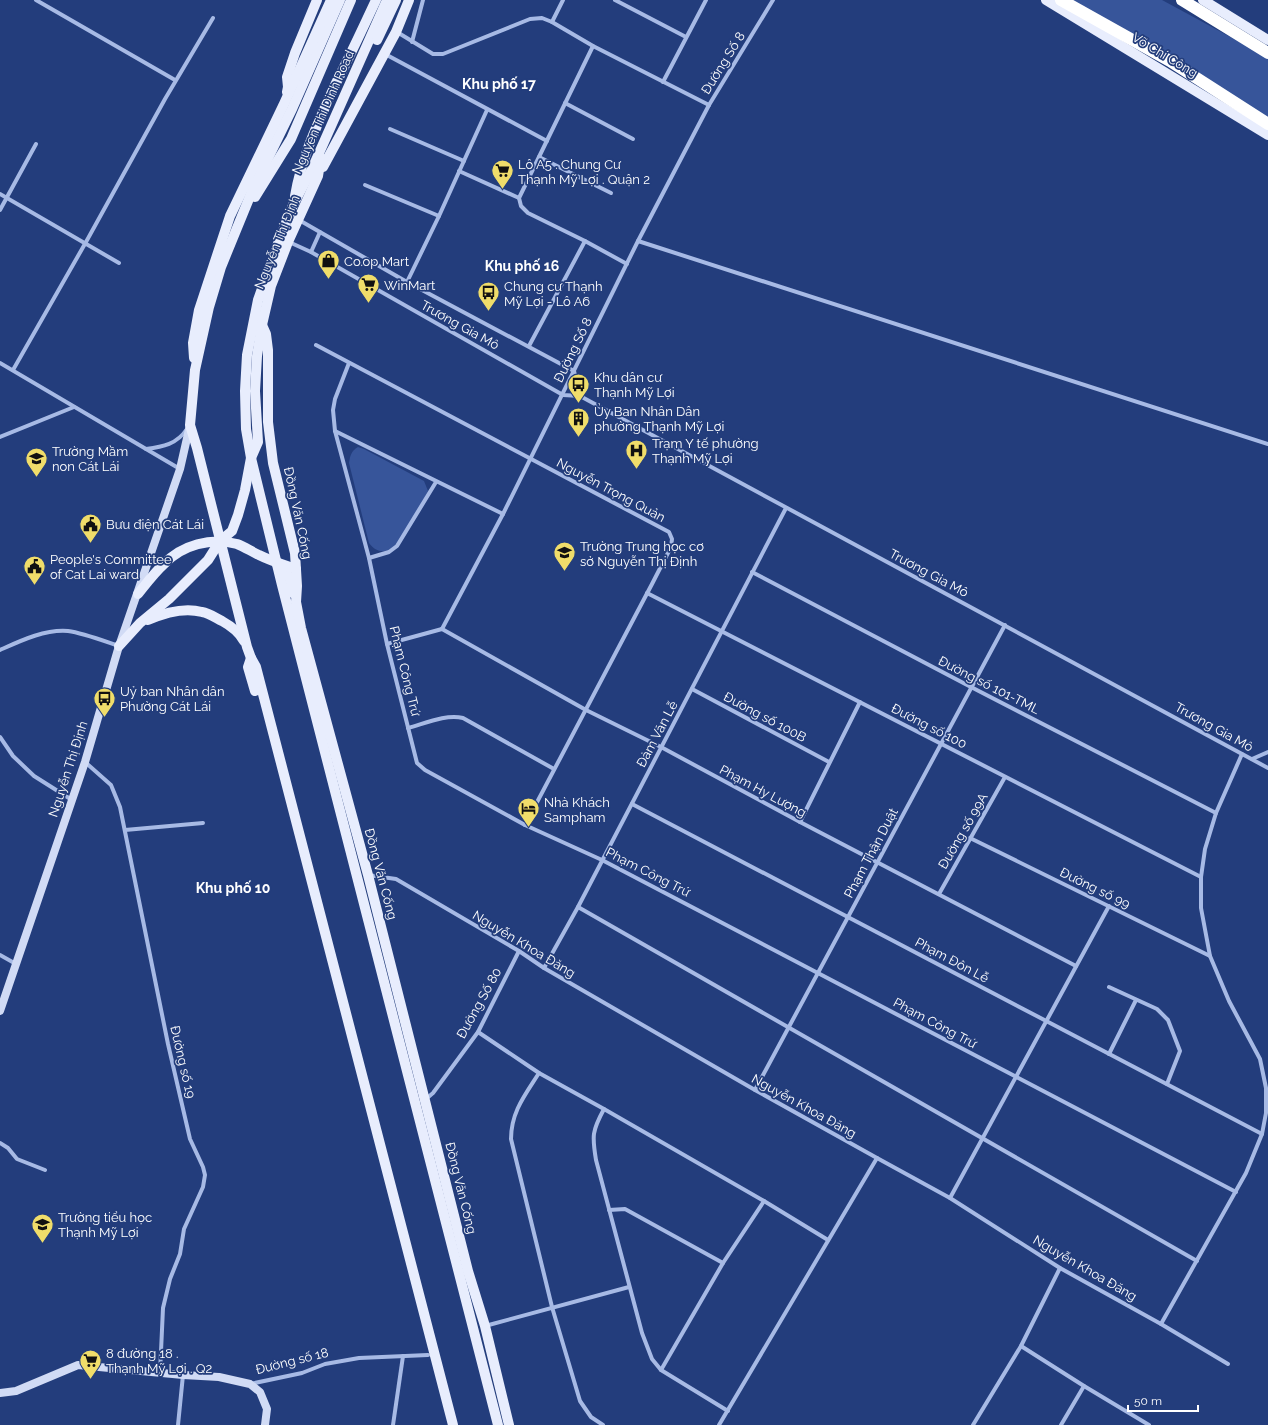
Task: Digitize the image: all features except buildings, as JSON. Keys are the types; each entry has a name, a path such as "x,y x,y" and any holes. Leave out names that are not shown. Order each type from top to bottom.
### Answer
{"highway":[{"name":"Võ Chí Công","path":"1061,0 1170,62 1268,124"},
{"path":"1182,0 1268,53"}],"main road":[{"path":"288,107 287,77 295,53 317,0"},
{"path":"288,107 331,0"},
{"path":"288,107 340,0"},
{"name":"Nguyen Thi Dinh Road","path":"236,227 291,139 351,0"},
{"name":"Nguyen Thi Dinh Road","path":"291,210 298,177 306,150 319,119 376,0"},
{"name":"Nguyen Thi Dinh Road","path":"291,210 312,169 387,0"},
{"name":"Nguyen Thi Dinh Road","path":"321,158 396,0"},
{"path":"318,176 396,32 409,0"},
{"name":"Võ Chí Công","path":"1046,0 1268,135"},
{"path":"1203,0 1268,40"},
{"name":"Nguyễn Thị Định","path":"0,1011 2,999 16,964 86,762 119,646 180,469 190,425 195,370 209,307 221,267 236,227 288,107"},
{"name":"Nguyễn Thị Định","path":"195,370 193,343 199,310 230,216 288,107"},
{"path":"321,158 324,142"},
{"name":"Nguyễn Thị Định","path":"119,646 140,623 168,599 208,560 220,541 232,531 245,490 251,458 258,442 255,391 258,356 258,324 263,282 284,240 299,220 318,176 321,158"},
{"path":"299,220 291,210 311,190"},
{"name":"Nguyễn Thị Định","path":"284,240 291,210"},
{"name":"Đồng Văn Cống","path":"258,324 266,334 268,350 268,422 273,463 295,553 298,586 296,602 297,629 416,1108 498,1425"},
{"path":"190,425 248,647 251,658 256,667 446,1425"},
{"name":"Đồng Văn Cống","path":"251,458 282,585 297,629 368,875 468,1271 485,1326 509,1425"},
{"path":"138,594 164,563 175,554 192,546 206,542 220,541 237,544 260,556 296,569"},
{"path":"260,556 282,585"},
{"path":"276,562 290,578 296,602"},
{"path":"140,623 159,615 172,612 186,610 202,612 228,624 241,634 248,647"},
{"path":"348,1037 453,1425"},
{"path":"416,1108 425,1101"},
{"name":"Đường số 18","path":"0,1393 16,1391 78,1365 219,1377 250,1384"},
{"path":"250,1384 260,1392 267,1409 265,1425"}],"street":[{"path":"36,0 176,80"},
{"path":"412,42 424,0"},
{"path":"552,22 563,0"},
{"path":"615,0 686,37"},
{"path":"663,82 706,0"},
{"name":"Đường Số 8","path":"442,629 503,514 563,395 626,264 709,105 773,0"},
{"path":"13,370 176,80 213,18"},
{"path":"396,32 433,54 443,54 530,19 542,18 552,22 593,46 709,105"},
{"path":"593,46 519,198 521,206 528,212 626,264"},
{"path":"384,54 547,142"},
{"path":"566,103 633,139"},
{"path":"407,282 487,110"},
{"path":"390,129 464,161"},
{"path":"0,210 36,144"},
{"path":"539,157 611,193"},
{"path":"459,171 519,198"},
{"path":"365,185 439,216"},
{"path":"0,194 86,242 119,263"},
{"name":"Trương Gia Mô","path":"299,220 407,282 574,371"},
{"path":"310,252 320,232"},
{"name":"Trương Gia Mô","path":"284,240 310,252 563,395 580,396 1268,768"},
{"path":"529,346 585,241"},
{"path":"638,241 1268,444"},
{"name":"Nguyễn Trọng Quản","path":"316,345 669,532 672,539 671,547 525,825"},
{"path":"0,363 180,469"},
{"name":"Phạm Công Trứ","path":"349,363 335,399 333,410 335,431 369,558 387,644 417,763 425,770 525,825 602,860 1236,1192"},
{"path":"574,371 580,396"},
{"path":"0,437 74,407"},
{"path":"146,449 162,447 176,441 183,435 190,425"},
{"path":"335,431 503,514"},
{"path":"369,558 388,552 397,546 436,482"},
{"name":"Đàm Văn Lễ","path":"544,968 578,907 786,508"},
{"name":"Đường số 101-TML","path":"752,572 1216,813"},
{"name":"Đường số 100","path":"647,593 1201,877"},
{"name":"Phạm Thận Duật","path":"755,1090 1004,625"},
{"path":"387,644 442,629"},
{"name":"Phạm Hy Lượng","path":"442,629 586,710 661,747 800,822 1076,966"},
{"path":"0,650 49,632 68,631 119,646"},
{"name":"Đường số 100B","path":"692,689 829,762"},
{"path":"800,822 860,702"},
{"path":"408,728 455,716 464,718 554,769"},
{"path":"0,737 13,756 34,776 72,800"},
{"path":"1252,759 1268,752"},
{"path":"1161,1324 1246,1173 1262,1134 1266,1113 1266,1088 1260,1059 1229,1001 1210,956 1201,908 1201,877 1205,849 1216,813 1242,754"},
{"name":"Đường số 19","path":"86,762 112,785 120,807 162,1014 190,1139 203,1167 205,1175 203,1187 184,1229 180,1254 170,1279 163,1308 160,1373"},
{"name":"Đường số 99A","path":"938,894 1005,777"},
{"name":"Phạm Đôn Lễ","path":"632,804 1262,1134"},
{"path":"125,830 203,823"},
{"name":"Đường số 99","path":"970,838 1210,956"},
{"name":"Nguyễn Khoa Đăng","path":"368,875 396,879 519,951 544,968 755,1090 950,1198 1060,1268 1161,1324 1228,1364"},
{"path":"950,1198 1109,906"},
{"path":"578,907 1197,1261"},
{"name":"Đường Số 80","path":"425,1101 433,1093 478,1032 519,951"},
{"path":"0,955 16,964"},
{"path":"1109,987 1157,1010 1168,1020 1180,1051 1167,1084"},
{"path":"1109,1054 1136,1000"},
{"path":"478,1032 539,1073 764,1201 828,1240"},
{"path":"539,1073 516,1111 511,1127 511,1139 552,1307 580,1401 591,1417 603,1425"},
{"path":"604,1109 596,1124 593,1139 596,1160 629,1287 642,1333 652,1359 661,1370 728,1411"},
{"path":"0,1143 8,1148 17,1159 45,1170"},
{"path":"719,1425 877,1158"},
{"path":"661,1370 723,1263 764,1201"},
{"path":"609,1210 625,1209 723,1263"},
{"path":"973,1425 1021,1346 1060,1268"},
{"path":"485,1326 629,1287"},
{"path":"1021,1346 1141,1423 1149,1425"},
{"name":"Đường số 18","path":"250,1384 302,1373 325,1364 360,1358 428,1355"},
{"path":"393,1425 403,1356"},
{"path":"178,1425 183,1375"},
{"path":"1061,1425 1084,1386"}],"shaded area":[{"path":"1069,0 1162,0 1260,53 1268,58 1268,119"},
{"path":"358,447 424,481 428,491 399,545 387,551 379,551 372,547 369,543 349,463 351,454"}],"place":[{"name":"Lô A5 . Chung Cư Thạnh Mỹ Lợi . Quận 2","path":"503,190"},
{"name":"Co.op Mart","path":"329,280"},
{"name":"WinMart","path":"369,304"},
{"name":"Chung cư Thạnh Mỹ Lợi - Lô A6","path":"489,312"},
{"name":"Khu dân cư Thạnh Mỹ Lợi","path":"579,404"},
{"name":"Ủy Ban Nhân Dân phường Thạnh Mỹ Lợi","path":"579,438"},
{"name":"Trạm Y tế phường Thạnh Mỹ Lợi","path":"637,470"},
{"name":"Trường Mầm non Cát Lái","path":"36,478"},
{"name":"Bưu điện Cát Lái","path":"91,544"},
{"name":"Trường Trung học cơ sở Nguyễn Thị Định","path":"564,572"},
{"name":"People's Committee of Cat Lai ward","path":"34,586"},
{"name":"Uỷ ban Nhân dân Phường Cát Lái","path":"105,718"},
{"name":"Nhà Khách Sampham","path":"528,828"},
{"name":"Trường tiểu học Thạnh Mỹ Lợi","path":"42,1244"},
{"name":"8 đường 18 . Thạnh Mỹ Lợi . Q2","path":"90,1380"}],"district":[{"name":"Khu phố 17","path":"499,84"},
{"name":"Khu phố 16","path":"522,266"},
{"name":"Khu phố 10","path":"233,888"}]}
